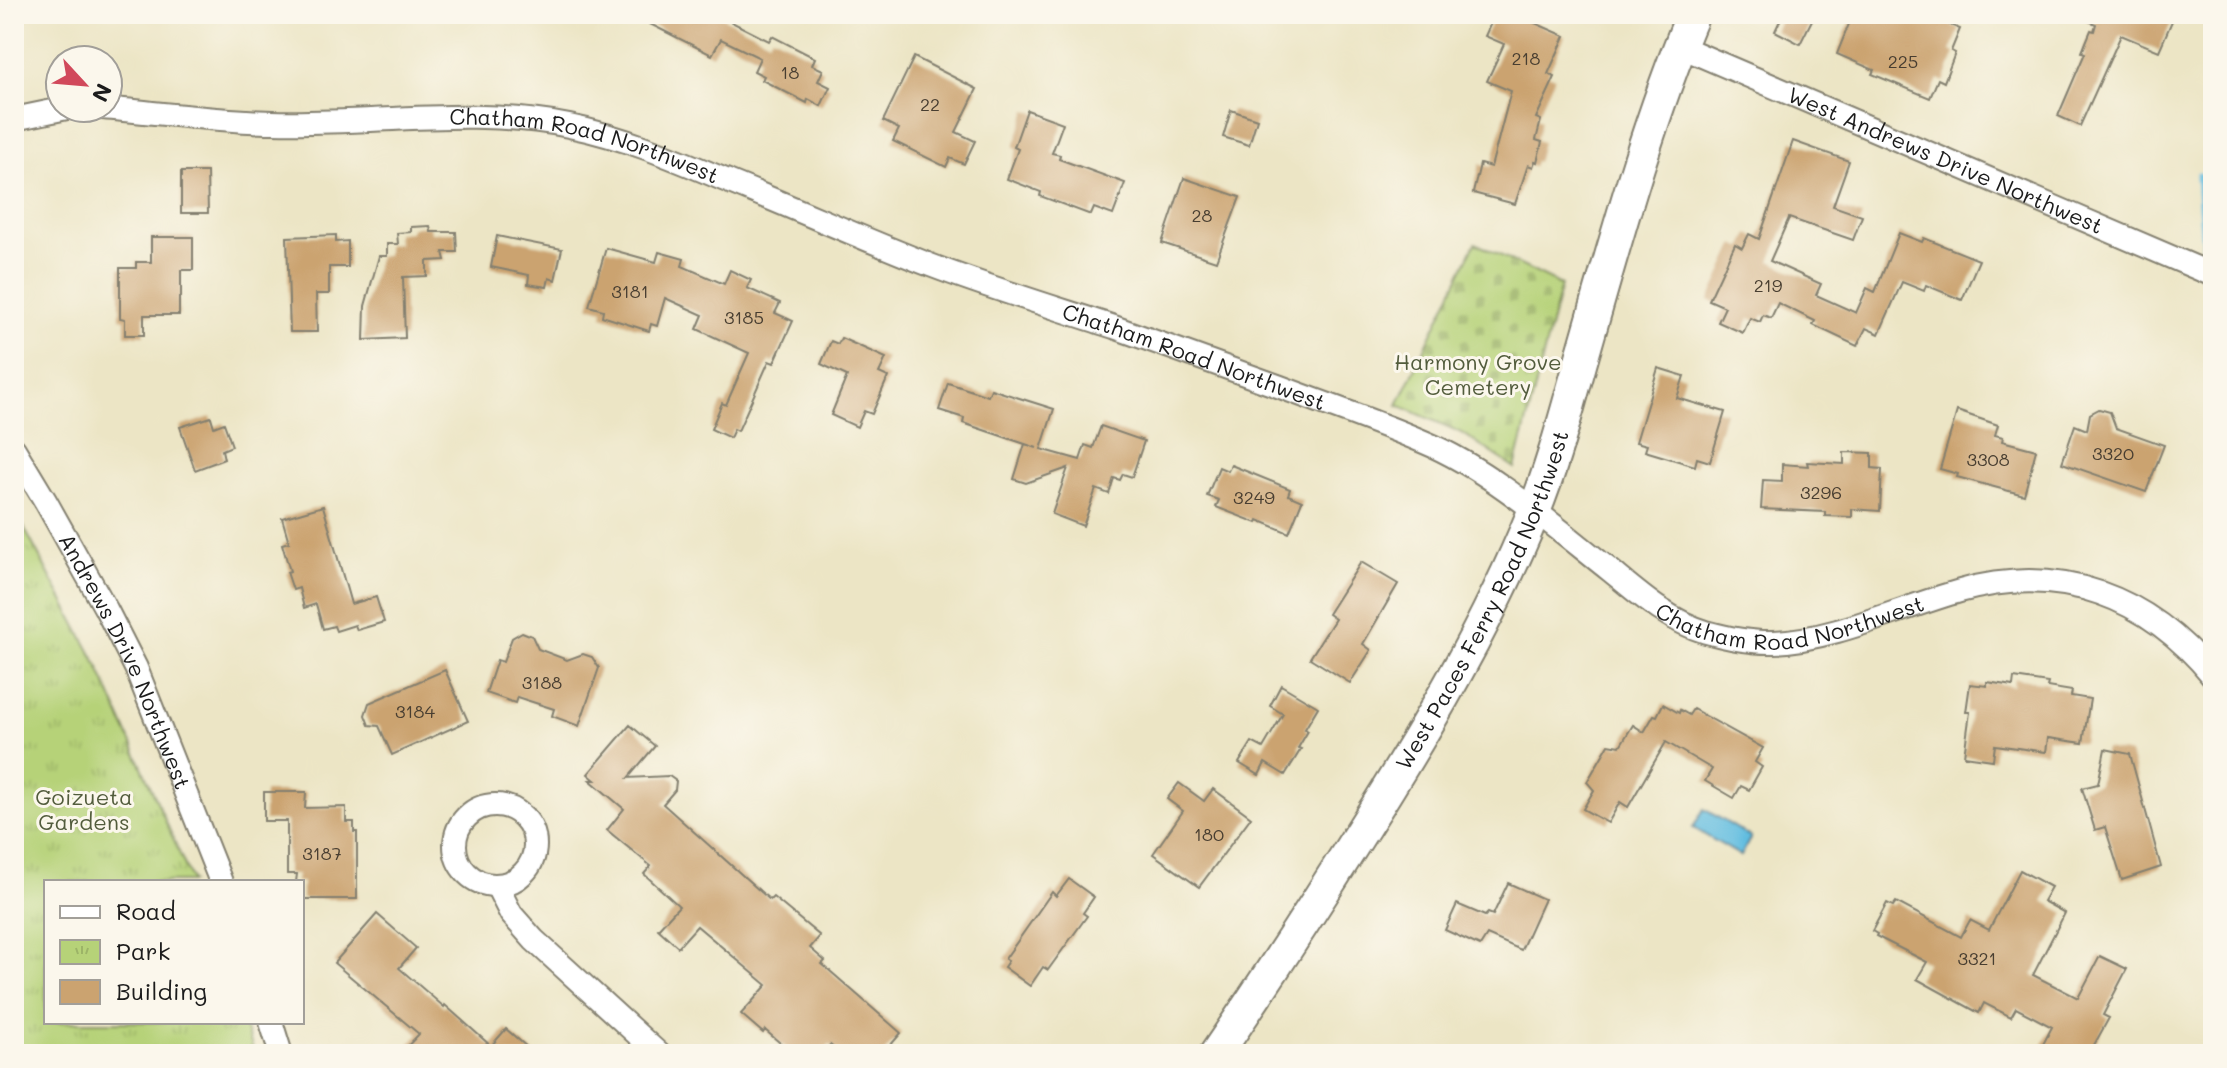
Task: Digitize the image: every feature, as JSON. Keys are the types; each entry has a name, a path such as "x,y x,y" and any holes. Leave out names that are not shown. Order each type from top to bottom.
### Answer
{"main road":[{"name":"West Paces Ferry Road Northwest","path":"1216,1054 1303,925 1389,788 1444,694 1509,570 1535,511 1632,183 1693,14"}],"street":[{"name":"West Andrews Drive Northwest","path":"1679,46 2213,275"},
{"name":"Chatham Road Northwest","path":"124,110 273,122 494,117 571,126 612,137 652,149 934,266 1144,338 1394,429 1451,453 1535,511 1661,611 1698,630 1738,640 1773,642 1813,637 1965,589 2010,581 2045,581 2079,586 2141,611 2171,631 2213,676"},
{"path":"14,119 44,113"},
{"name":"Andrews Drive Northwest","path":"14,449 99,596 136,668 220,880"},
{"path":"497,886 511,914 534,940 659,1054"},
{"path":"272,1024 281,1054"}],"green space":[{"name":"Harmony Grove Cemetery","path":"1475,243 1561,285 1515,468 1462,433 1398,405"},
{"name":"Goizueta Gardens","path":"14,509 99,668 191,880 44,880 44,1024 244,1024 255,1054 14,1054"}],"water":[{"path":"1704,809 1751,837 1741,856 1693,828"}],"building":[{"path":"630,14 716,14 769,41 772,36 815,58 812,65 823,70 818,81 830,87 821,106 808,99 807,103 762,80 764,76 754,71 760,58 721,39 712,55"},
{"path":"1495,14 1514,14 1565,36 1548,74 1555,77 1536,118 1541,120 1536,140 1542,142 1537,162 1533,167 1528,165 1515,204 1473,193 1480,164 1491,167 1511,91 1487,81 1504,44 1485,36"},
{"path":"1783,14 1815,14 1800,44 1775,31"},
{"path":"1853,14 1924,14 1960,29 1944,82 1938,79 1930,98 1872,74 1874,70 1837,54"},
{"path":"2072,14 2175,14 2159,51 2121,35 2080,126 2058,116 2096,24"},
{"path":"914,57 977,89 956,132 975,141 964,164 950,158 946,167 893,141 899,129 883,121"},
{"path":"1027,110 1063,123 1052,153 1060,155 1059,159 1125,183 1113,215 1094,208 1091,215 1040,196 1041,192 1007,179"},
{"path":"1231,110 1257,119 1249,145 1223,137"},
{"path":"1793,141 1849,161 1833,206 1862,216 1853,240 1789,218 1770,261 1821,284 1816,295 1856,313 1867,288 1875,292 1899,233 1922,242 1924,238 1979,260 1962,300 1926,285 1924,291 1902,282 1879,334 1866,328 1857,346 1813,325 1815,321 1778,303 1771,318 1763,315 1760,322 1750,318 1743,333 1718,322 1725,307 1709,300 1735,244 1742,248 1749,234 1759,239"},
{"path":"181,172 207,172 208,213 181,213"},
{"path":"1184,178 1240,197 1216,261 1162,243"},
{"path":"430,226 431,232 456,232 457,252 443,252 445,260 427,261 427,276 403,277 405,338 364,340 365,306 379,256 387,256 387,244 398,244 397,233 411,232 411,227"},
{"path":"336,235 336,242 348,241 348,267 329,267 329,294 316,294 317,332 290,332 287,237"},
{"path":"497,236 562,249 555,280 549,278 547,287 528,284 529,275 491,267"},
{"path":"151,237 193,237 193,270 181,270 179,315 144,315 144,335 125,335 125,319 120,318 120,268 136,268 136,262 151,262"},
{"path":"606,248 656,262 659,252 684,259 682,266 724,284 730,270 751,280 747,288 780,303 775,313 793,321 774,363 769,361 738,431 734,429 730,438 711,429 722,403 726,405 749,353 697,329 703,315 665,298 657,326 651,324 649,331 602,316 603,310 589,306"},
{"path":"841,338 886,358 879,373 888,377 872,414 864,411 857,427 831,415 847,376 821,364 831,341 838,344"},
{"path":"1658,368 1684,376 1677,398 1725,412 1710,462 1697,458 1695,466 1645,451 1647,445 1636,442"},
{"path":"948,383 988,396 991,389 1054,409 1041,449 1080,460 1085,445 1093,448 1101,426 1144,441 1132,477 1123,474 1120,480 1114,478 1109,494 1096,489 1083,526 1052,514 1068,468 1026,483 1014,479 1025,444 1037,448 963,423 964,418 939,410"},
{"path":"2099,409 2110,412 2116,428 2164,445 2146,492 2062,463 2075,425 2087,430 2090,414"},
{"path":"1957,411 1998,425 1995,435 2003,437 2002,441 2036,450 2024,495 1957,477 1958,474 1940,469"},
{"path":"211,417 214,427 224,423 232,446 222,450 224,459 195,470 180,427"},
{"path":"1844,452 1872,453 1872,468 1882,469 1880,511 1852,509 1852,517 1825,516 1825,512 1761,509 1763,480 1782,481 1782,464 1844,464"},
{"path":"1231,465 1290,489 1288,495 1302,501 1289,533 1216,507 1219,500 1207,496 1219,467 1228,471"},
{"path":"323,506 351,604 376,597 384,622 357,630 355,625 336,631 334,626 323,629 316,604 304,608 299,588 293,590 282,544 289,542 282,518"},
{"path":"1361,562 1398,584 1363,644 1371,650 1350,683 1310,658 1335,619 1328,614"},
{"path":"522,632 532,636 538,649 567,660 583,654 592,657 599,668 579,726 552,716 554,709 517,697 515,703 486,693 497,660 503,662 512,638"},
{"path":"445,670 468,721 392,755 379,726 369,725 365,715 369,703"},
{"path":"2014,678 2048,683 2047,687 2072,691 2071,696 2090,699 2083,743 2048,738 2046,752 1995,745 1993,760 1964,756 1970,684 1987,686 1987,682 2013,686"},
{"path":"1281,685 1318,707 1305,729 1308,731 1298,748 1301,749 1285,775 1265,763 1259,775 1239,763 1252,742 1263,748 1283,714 1270,706"},
{"path":"1663,704 1689,715 1693,709 1763,748 1755,762 1762,767 1749,790 1741,786 1734,798 1705,781 1712,769 1666,742 1628,807 1620,802 1608,823 1583,809 1594,790 1587,782 1609,744 1620,746 1633,725 1644,732"},
{"path":"630,725 655,746 628,778 669,776 676,781 675,790 663,804 770,900 773,897 820,936 810,948 825,961 822,964 901,1033 883,1054 841,1054 830,1045 822,1054 793,1054 741,1014 767,985 697,926 678,947 658,929 679,906 644,874 651,866 607,830 624,809 590,780 595,780 588,774"},
{"path":"2105,749 2130,754 2161,867 2122,880 2105,827 2095,830 2082,788 2098,784"},
{"path":"1179,783 1204,801 1213,789 1251,817 1199,887 1153,854 1183,811 1167,799"},
{"path":"264,792 306,792 305,808 346,807 346,822 354,822 354,832 357,832 357,899 304,899 304,880 296,880 297,874 287,874 287,821 264,821"},
{"path":"2020,870 2051,887 2043,901 2065,913 2033,975 2078,998 2100,956 2127,969 2103,1015 2109,1018 2089,1054 2038,1054 2052,1027 2016,1008 2011,1017 1984,1003 1979,1013 1917,979 1927,962 1872,931 1887,903 1893,906 1896,902 1961,937 1970,920 1989,930"},
{"path":"1069,879 1094,897 1083,913 1087,916 1048,970 1043,967 1030,986 1004,967 1008,961 1005,959 1052,892 1056,896"},
{"path":"1508,883 1544,899 1521,950 1487,935 1480,946 1445,930 1457,904 1485,916 1488,913 1493,915"},
{"path":"377,914 416,948 399,968 491,1046 506,1029 535,1054 400,1054 419,1034 334,963"}],"waterway":[{"path":"2199,176 2205,261"},
{"path":"2210,295 2213,311"}]}
